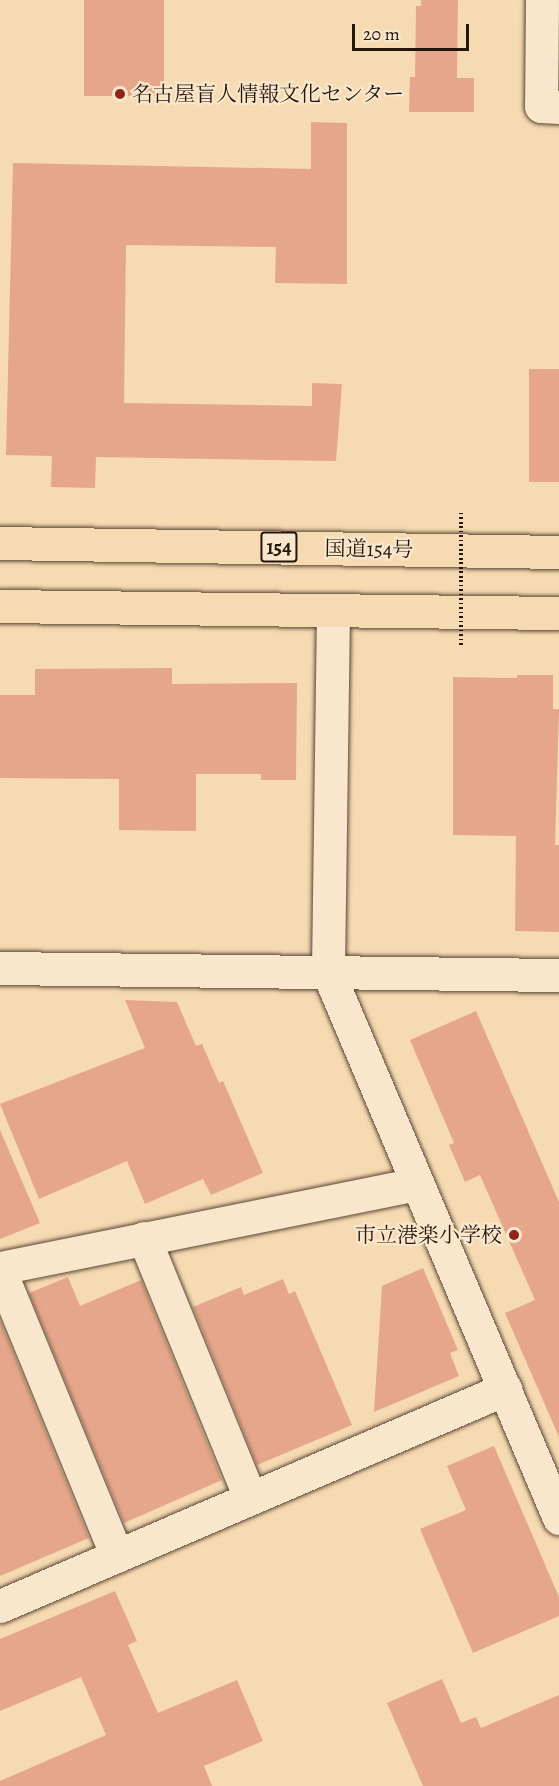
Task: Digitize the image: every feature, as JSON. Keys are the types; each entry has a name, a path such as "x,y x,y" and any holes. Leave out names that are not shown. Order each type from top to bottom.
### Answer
{"highway":[{"name":"国道154号","path":"0,543 559,552"},
{"path":"0,606 559,613"}],"street":[{"path":"542,0 541,106 559,107"},
{"path":"333,611 328,972 559,1518"},
{"path":"0,968 559,975"},
{"path":"117,1556 0,1269 417,1184"},
{"path":"144,1238 250,1498"},
{"path":"0,1606 505,1389"}],"path":[{"path":"461,513 461,648"}],"building":[{"path":"84,0 164,0 164,96 84,96"},
{"path":"421,0 458,0 457,78 474,78 474,112 409,112 410,77 415,77 416,6 421,6"},
{"path":"311,122 347,123 347,284 275,283 276,247 126,245 124,403 312,406 312,383 342,384 336,461 96,457 95,488 51,487 52,456 6,455 13,163 311,169"},
{"path":"529,369 559,369 559,482 529,482"},
{"path":"172,668 172,684 297,683 296,780 261,780 261,774 196,774 196,831 119,830 119,779 0,778 0,695 35,695 35,669"},
{"path":"517,675 553,675 553,709 559,709 555,845 559,845 559,932 515,931 516,836 453,835 453,677 517,678"},
{"path":"125,1000 177,1002 196,1046 202,1044 219,1083 223,1081 263,1173 211,1195 203,1179 145,1204 127,1161 39,1199 0,1104 145,1048"},
{"path":"476,1011 559,1202 559,1437 505,1313 535,1300 480,1175 465,1182 449,1145 454,1143 410,1040"},
{"path":"0,1130 40,1223 0,1239"},
{"path":"423,1268 458,1350 450,1353 459,1376 374,1412 382,1286"},
{"path":"68,1277 80,1306 141,1280 222,1480 124,1523 29,1293"},
{"path":"283,1279 289,1294 295,1291 352,1425 257,1465 193,1307 241,1287 244,1295"},
{"path":"0,1320 89,1538 0,1576"},
{"path":"494,1446 559,1597 559,1616 473,1653 420,1529 466,1510 447,1466"},
{"path":"115,1591 137,1641 128,1645 158,1713 237,1680 263,1741 204,1766 212,1786 0,1786 0,1781 106,1735 81,1677 0,1711 0,1639"},
{"path":"442,1679 461,1723 476,1717 481,1728 559,1695 559,1786 423,1786 387,1703"}],"place":[{"name":"名古屋盲人情報文化センター","path":"120,94"},
{"name":"市立港楽小学校","path":"514,1235"}]}
